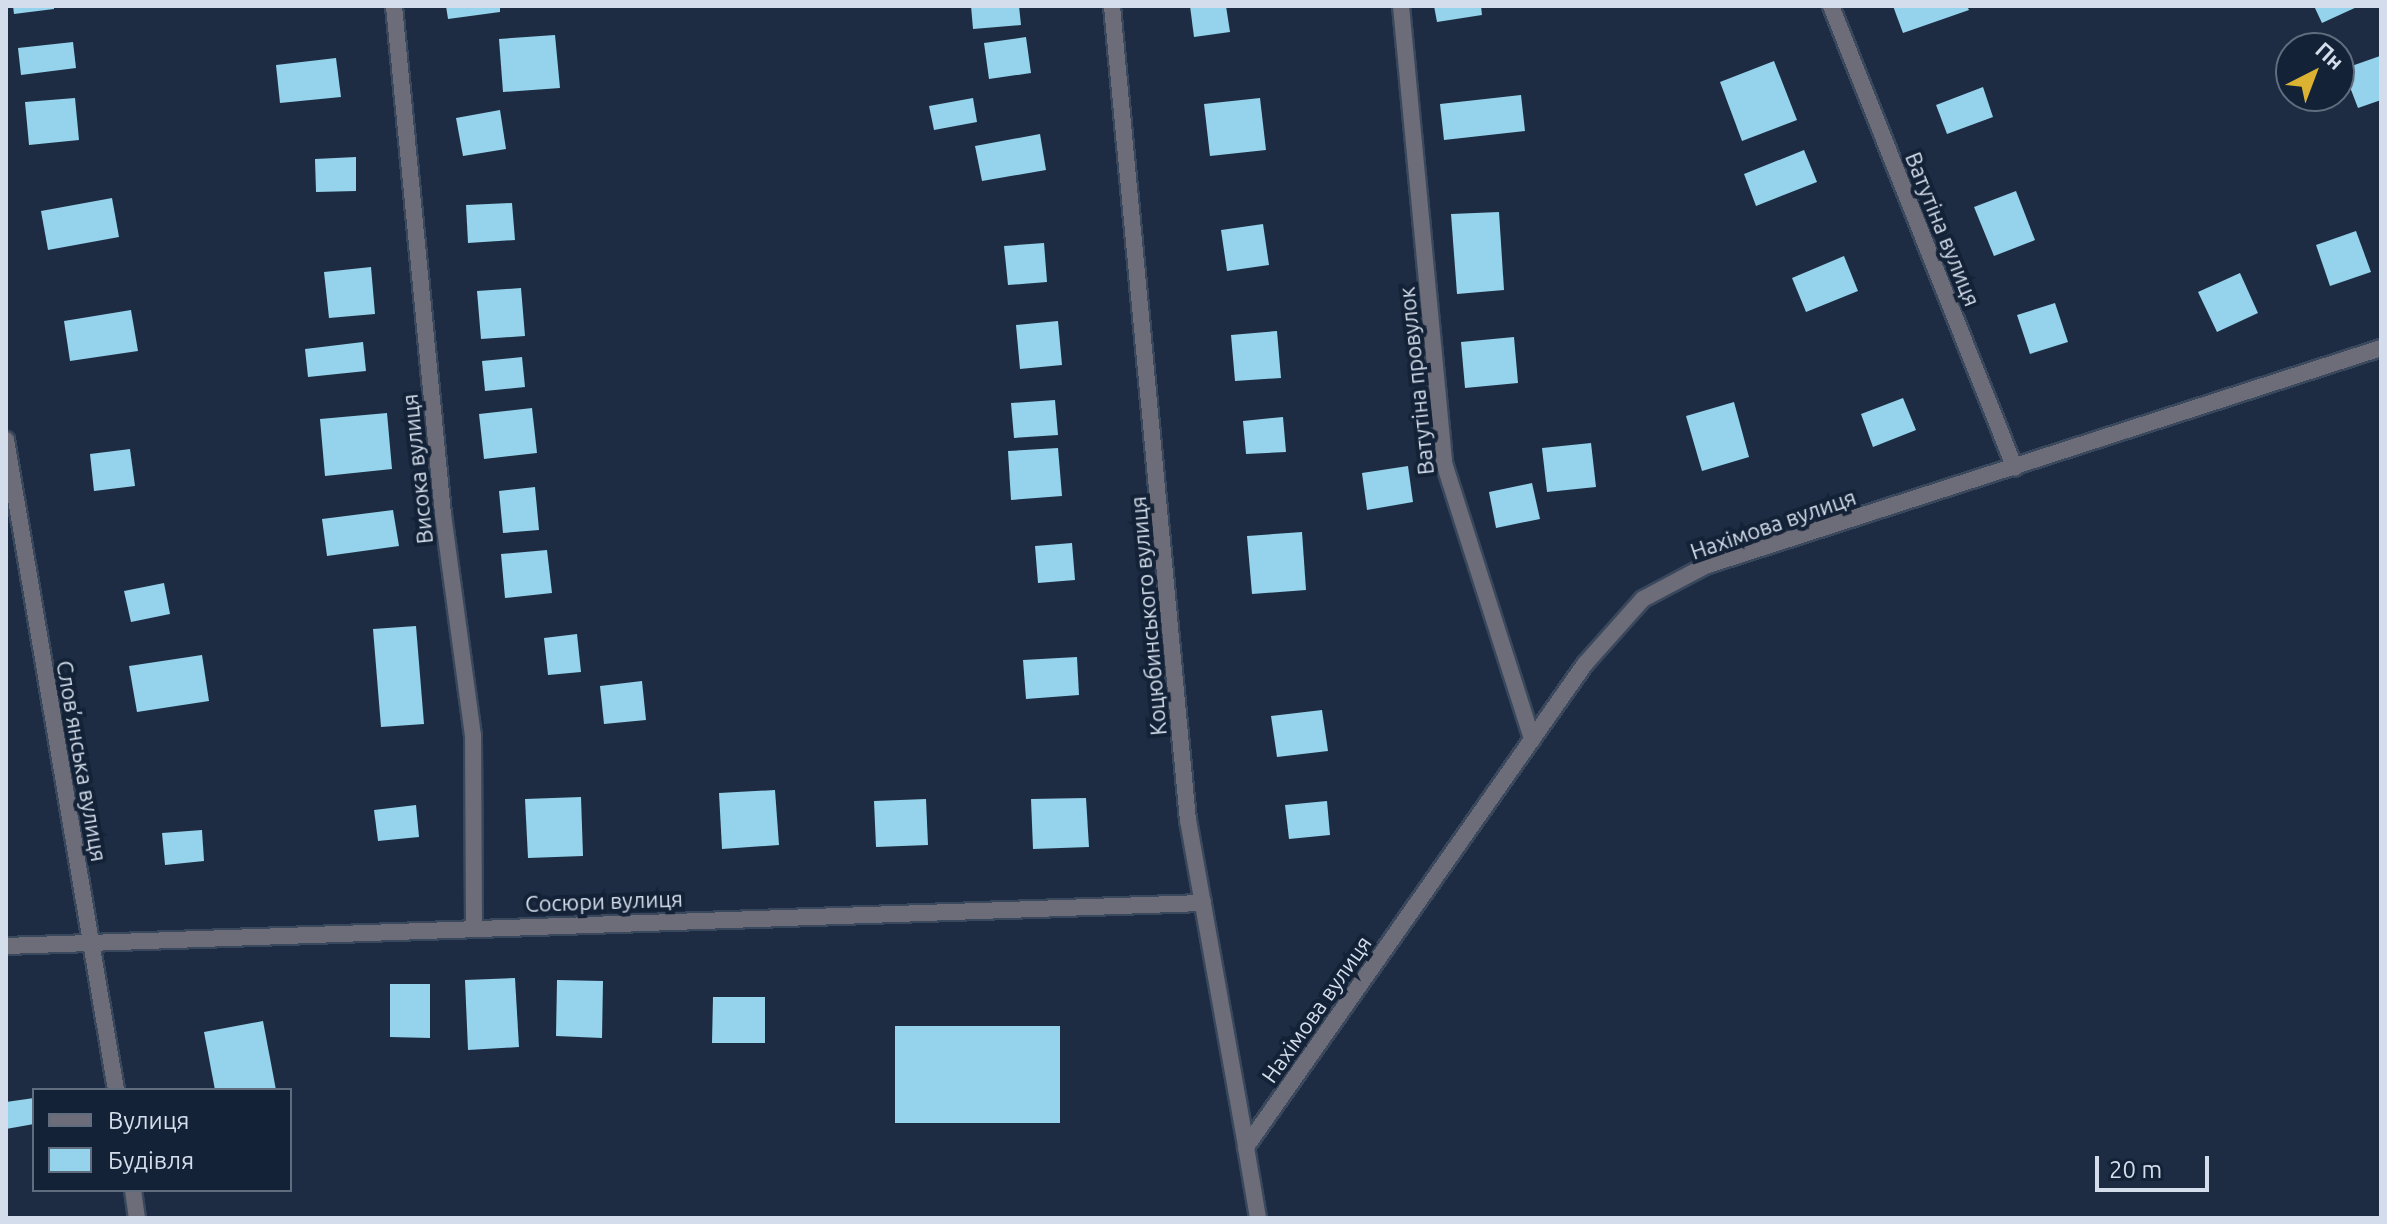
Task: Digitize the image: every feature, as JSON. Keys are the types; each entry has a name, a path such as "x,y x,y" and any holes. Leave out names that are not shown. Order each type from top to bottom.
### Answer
{"street":[{"name":"Висока вулиця","path":"394,6 443,514 473,735 474,927"},
{"name":"Коцюбинського вулиця","path":"1112,6 1188,820 1258,1218"},
{"name":"Ватутіна провулок","path":"1401,6 1444,463 1532,739"},
{"name":"Ватутіна вулиця","path":"1831,6 2015,468"},
{"name":"Нахімова вулиця","path":"1246,1147 1585,664 1643,599 1705,566 2381,348"},
{"name":"Слов’янська вулиця","path":"6,440 116,1088"},
{"name":"Сосюри вулиця","path":"6,946 1203,903"},
{"path":"133,1192 137,1218"}],"building":[{"path":"13,6 54,6 54,9 14,14"},
{"path":"446,6 500,6 500,12 448,19"},
{"path":"971,6 1019,6 1021,25 973,29"},
{"path":"1190,6 1226,6 1230,32 1194,37"},
{"path":"1434,6 1481,6 1482,15 1437,22"},
{"path":"1893,6 1967,6 1969,10 1903,33"},
{"path":"2314,6 2359,6 2322,23"},
{"path":"555,35 560,88 503,92 499,39"},
{"path":"1026,37 1031,73 989,79 984,43"},
{"path":"73,42 76,68 21,75 18,48"},
{"path":"2380,56 2381,100 2358,108 2355,100 2355,65"},
{"path":"336,58 341,97 280,103 276,65"},
{"path":"1774,61 1797,120 1742,141 1720,82"},
{"path":"1983,87 1993,117 1947,134 1936,105"},
{"path":"1521,95 1525,131 1444,140 1440,104"},
{"path":"75,98 79,140 29,145 25,102"},
{"path":"973,98 977,122 934,130 929,106"},
{"path":"1260,98 1266,150 1210,156 1204,104"},
{"path":"500,110 506,149 463,156 456,118"},
{"path":"1040,134 1046,170 982,181 975,146"},
{"path":"1804,150 1817,182 1756,206 1744,174"},
{"path":"356,157 356,191 316,192 315,159"},
{"path":"2016,191 2035,240 1994,256 1974,207"},
{"path":"112,198 119,237 48,250 41,211"},
{"path":"512,203 515,240 468,243 466,205"},
{"path":"1499,212 1504,290 1457,294 1451,214"},
{"path":"1263,224 1269,265 1227,271 1221,230"},
{"path":"2356,231 2371,272 2330,286 2316,245"},
{"path":"1044,243 1047,282 1008,285 1004,246"},
{"path":"1844,256 1858,291 1806,312 1792,278"},
{"path":"371,267 375,314 329,318 324,272"},
{"path":"2240,273 2258,313 2217,332 2198,292"},
{"path":"521,288 525,336 481,339 477,291"},
{"path":"2055,303 2068,342 2030,354 2017,315"},
{"path":"131,310 138,351 70,361 64,321"},
{"path":"1058,321 1062,365 1020,369 1016,325"},
{"path":"1277,331 1281,378 1235,381 1231,335"},
{"path":"1514,337 1518,383 1465,388 1461,342"},
{"path":"363,342 366,371 308,377 305,349"},
{"path":"522,357 525,387 485,391 482,361"},
{"path":"1903,398 1916,430 1873,447 1861,414"},
{"path":"1055,400 1058,435 1014,438 1011,403"},
{"path":"1734,402 1749,457 1702,471 1686,416"},
{"path":"532,408 537,453 484,459 479,414"},
{"path":"387,413 392,469 325,476 320,419"},
{"path":"1283,417 1286,452 1246,454 1243,421"},
{"path":"1591,443 1596,487 1547,492 1542,448"},
{"path":"1058,448 1062,496 1011,500 1008,451"},
{"path":"130,449 135,486 94,491 90,454"},
{"path":"1408,466 1413,502 1367,510 1362,473"},
{"path":"1532,483 1540,519 1496,528 1489,492"},
{"path":"535,487 539,530 503,533 499,491"},
{"path":"393,510 399,546 327,556 322,519"},
{"path":"1302,532 1306,590 1252,594 1247,536"},
{"path":"1072,543 1075,580 1038,583 1035,546"},
{"path":"547,550 552,593 505,598 501,554"},
{"path":"164,583 170,614 131,622 124,591"},
{"path":"416,626 424,724 381,727 373,629"},
{"path":"577,634 581,672 548,675 544,638"},
{"path":"202,655 209,701 137,712 129,666"},
{"path":"1077,657 1079,695 1026,699 1023,660"},
{"path":"642,681 646,720 604,724 600,686"},
{"path":"1322,710 1328,751 1277,757 1271,716"},
{"path":"775,790 779,845 722,849 719,793"},
{"path":"581,797 583,856 528,858 525,799"},
{"path":"1086,798 1089,847 1033,849 1031,799"},
{"path":"926,799 928,845 876,847 874,801"},
{"path":"1327,801 1330,835 1289,839 1285,805"},
{"path":"416,805 419,837 378,841 374,810"},
{"path":"202,830 204,861 165,865 162,833"},
{"path":"515,978 519,1047 468,1050 465,980"},
{"path":"557,980 603,981 602,1038 556,1036"},
{"path":"390,984 430,984 430,1038 390,1037"},
{"path":"713,997 765,997 765,1043 712,1043"},
{"path":"263,1021 276,1088 215,1088 204,1032"},
{"path":"895,1026 1060,1026 1060,1123 895,1123"},
{"path":"32,1098 32,1124 6,1129 6,1102"}]}
